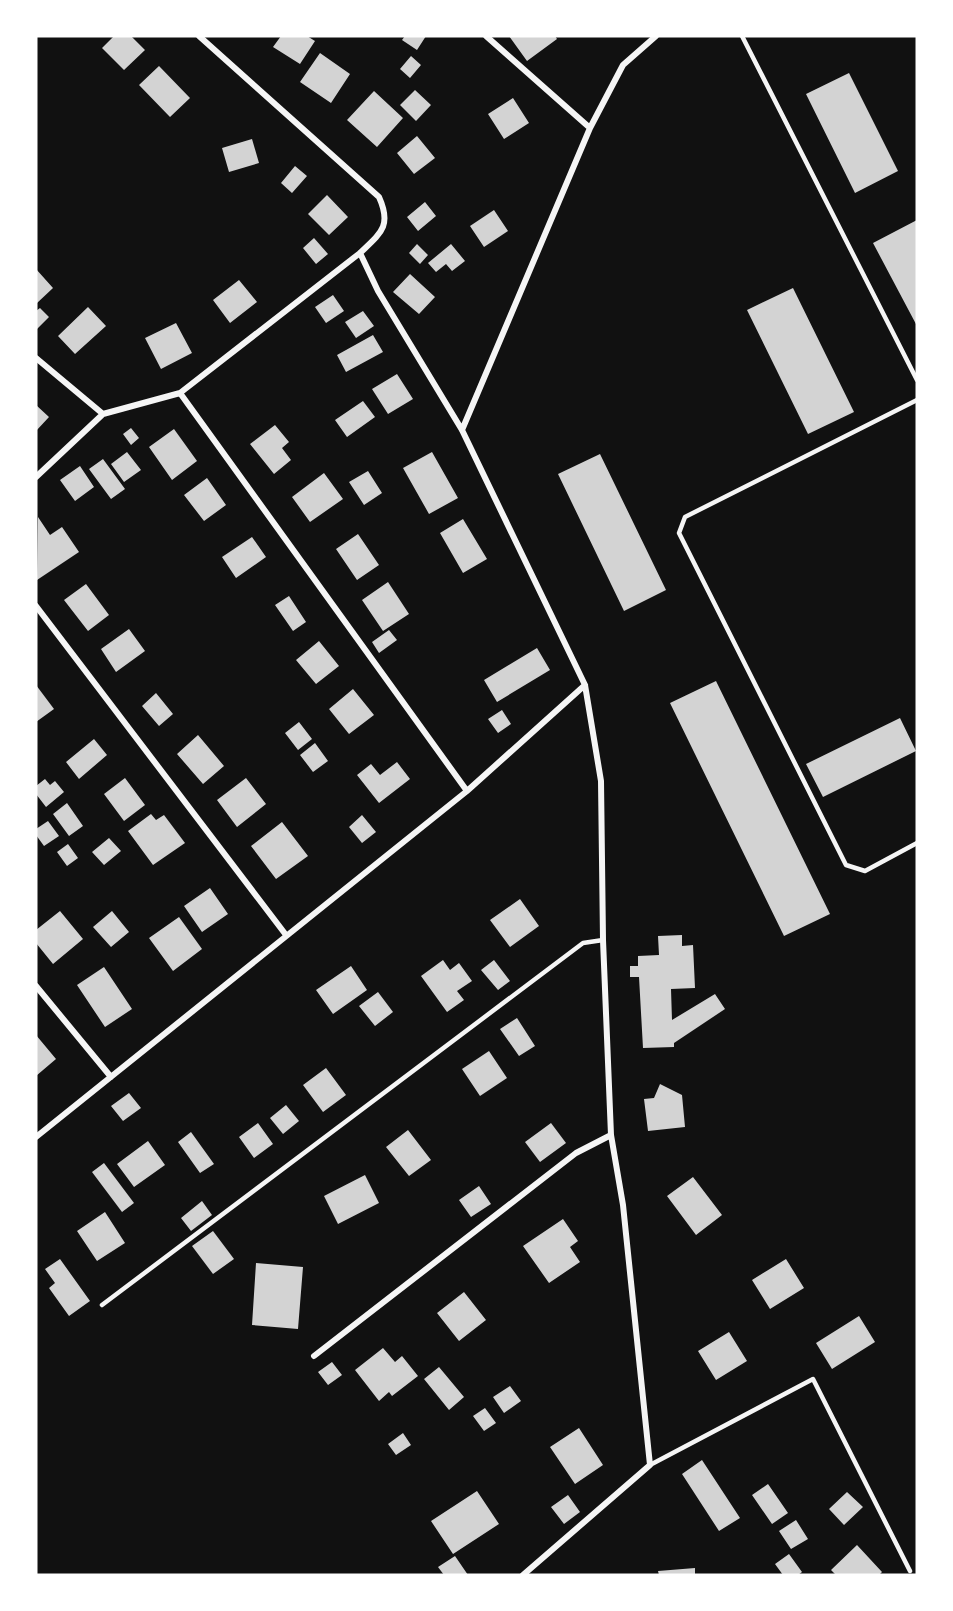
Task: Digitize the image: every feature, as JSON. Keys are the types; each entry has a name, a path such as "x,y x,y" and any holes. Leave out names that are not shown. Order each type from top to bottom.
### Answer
{"street":[{"path":"36,477 103,414 180,393 360,253 382,231 386,214 379,197 199,36"},
{"path":"486,36 590,128"},
{"path":"462,430 590,128 623,65 656,36"},
{"path":"360,253 378,291 462,430 585,686 601,781 603,940 611,1135 623,1205 650,1465 523,1575"},
{"path":"36,358 103,414"},
{"path":"180,393 467,790"},
{"path":"36,606 286,935"},
{"path":"36,1137 467,790 585,686"},
{"path":"36,986 111,1077"},
{"path":"314,1356 576,1153 611,1135"}],"lane":[{"path":"741,36 917,380"},
{"path":"917,400 685,517 679,533 846,865 865,871 917,843"},
{"path":"102,1305 583,943 603,940"},
{"path":"650,1465 813,1379 910,1571"}],"building":[{"path":"114,36 131,36 145,50 124,70 102,48"},
{"path":"281,36 307,36 315,41 300,64 273,47"},
{"path":"405,36 426,36 417,50 402,40"},
{"path":"509,36 555,36 557,39 527,61"},
{"path":"320,53 350,74 331,103 300,82"},
{"path":"411,56 421,65 410,78 400,69"},
{"path":"159,66 190,98 170,117 139,85"},
{"path":"849,73 898,171 855,193 806,94"},
{"path":"415,90 431,105 416,121 400,105"},
{"path":"374,91 403,118 377,147 347,120"},
{"path":"513,98 529,123 504,139 488,114"},
{"path":"417,136 435,158 414,174 397,153"},
{"path":"252,139 259,163 229,172 222,148"},
{"path":"295,166 307,176 292,193 281,183"},
{"path":"327,195 348,217 329,235 308,214"},
{"path":"425,202 436,216 418,231 407,217"},
{"path":"494,210 508,231 484,247 470,226"},
{"path":"917,220 917,326 873,243"},
{"path":"314,238 328,254 316,264 303,248"},
{"path":"417,244 428,255 420,264 409,253"},
{"path":"451,244 465,261 452,271 446,264 436,272 428,263"},
{"path":"36,269 53,288 36,304"},
{"path":"410,274 435,297 419,314 393,292"},
{"path":"239,280 257,302 230,323 213,300"},
{"path":"793,288 854,412 808,434 747,310"},
{"path":"333,295 344,311 326,323 315,307"},
{"path":"88,307 106,326 75,354 58,336"},
{"path":"40,308 49,317 36,330 36,311"},
{"path":"363,311 374,326 356,338 345,322"},
{"path":"176,323 192,353 161,369 145,338"},
{"path":"373,335 383,352 346,372 337,355"},
{"path":"397,374 413,399 388,414 372,389"},
{"path":"363,401 375,417 347,437 335,420"},
{"path":"36,405 49,417 36,431"},
{"path":"275,425 289,442 282,448 291,460 274,474 250,444"},
{"path":"131,428 139,438 131,445 123,434"},
{"path":"174,429 197,461 172,480 149,447"},
{"path":"127,452 141,470 124,482 111,464"},
{"path":"432,452 458,498 429,514 403,468"},
{"path":"600,454 666,590 624,611 558,474"},
{"path":"103,459 125,489 111,499 89,469"},
{"path":"80,466 94,487 75,501 60,480"},
{"path":"368,471 382,493 364,505 349,482"},
{"path":"324,473 343,499 310,522 292,497"},
{"path":"207,478 226,505 204,521 184,495"},
{"path":"38,517 50,535 62,527 79,552 37,580"},
{"path":"463,519 487,559 463,573 440,533"},
{"path":"358,534 379,565 357,580 336,549"},
{"path":"252,537 266,557 236,578 222,557"},
{"path":"388,582 409,614 383,631 362,600"},
{"path":"86,584 109,615 88,631 64,600"},
{"path":"289,596 306,622 293,631 275,605"},
{"path":"129,629 145,651 116,672 101,649"},
{"path":"389,630 397,640 379,653 372,642"},
{"path":"319,641 339,666 316,684 296,660"},
{"path":"537,648 550,670 497,702 484,680"},
{"path":"716,681 830,914 784,936 670,703"},
{"path":"36,685 54,709 36,722"},
{"path":"353,689 374,715 349,734 329,709"},
{"path":"156,693 173,714 159,726 142,706"},
{"path":"502,710 511,724 498,733 488,719"},
{"path":"900,718 916,751 823,797 806,764"},
{"path":"299,722 312,739 298,750 285,733"},
{"path":"198,735 224,766 203,784 177,754"},
{"path":"94,739 107,755 79,779 66,762"},
{"path":"315,743 328,761 313,772 300,755"},
{"path":"397,762 410,779 379,803 357,775 371,764 380,775"},
{"path":"125,778 145,805 124,821 104,794"},
{"path":"246,778 266,804 237,827 217,800"},
{"path":"45,779 50,785 55,781 64,792 46,807 36,794 36,786"},
{"path":"67,803 83,826 69,836 53,814"},
{"path":"151,814 156,820 164,815 185,843 153,865 128,831"},
{"path":"362,815 376,832 362,843 349,827"},
{"path":"48,821 59,836 44,846 36,835 36,829"},
{"path":"282,822 308,856 276,879 251,846"},
{"path":"109,838 121,851 104,865 92,852"},
{"path":"68,844 78,858 67,866 57,852"},
{"path":"210,888 228,914 202,932 184,906"},
{"path":"520,899 539,926 510,947 490,920"},
{"path":"60,911 83,939 53,964 36,943 36,930"},
{"path":"112,911 129,932 111,947 93,927"},
{"path":"179,917 202,949 173,971 149,938"},
{"path":"682,935 682,946 693,945 695,988 671,989 672,1020 715,994 725,1009 674,1043 674,1047 643,1048 639,977 630,977 630,966 638,966 638,956 659,955 658,936"},
{"path":"443,960 450,970 459,963 472,981 457,991 464,1000 447,1012 421,976"},
{"path":"494,960 510,981 498,990 481,970"},
{"path":"351,966 367,990 333,1014 316,990"},
{"path":"104,967 132,1009 105,1027 77,985"},
{"path":"378,992 393,1012 375,1026 359,1006"},
{"path":"517,1018 535,1046 519,1056 500,1029"},
{"path":"36,1035 56,1059 36,1076"},
{"path":"489,1051 507,1078 480,1096 462,1069"},
{"path":"326,1068 346,1095 323,1112 303,1085"},
{"path":"660,1084 682,1095 685,1127 648,1131 644,1099 654,1098"},
{"path":"129,1093 141,1108 123,1121 111,1106"},
{"path":"286,1105 299,1121 283,1134 270,1118"},
{"path":"258,1123 273,1144 254,1158 239,1137"},
{"path":"551,1123 566,1143 540,1162 525,1142"},
{"path":"408,1130 431,1160 409,1176 386,1147"},
{"path":"191,1132 214,1164 200,1173 178,1142"},
{"path":"148,1141 165,1165 134,1187 117,1164"},
{"path":"104,1163 134,1203 122,1212 92,1172"},
{"path":"365,1175 379,1203 338,1224 324,1196"},
{"path":"693,1177 722,1215 696,1235 667,1196"},
{"path":"479,1186 491,1204 471,1217 459,1200"},
{"path":"202,1201 212,1215 191,1231 181,1218"},
{"path":"105,1212 125,1243 97,1261 77,1231"},
{"path":"563,1219 578,1241 570,1247 580,1262 549,1283 523,1246"},
{"path":"213,1231 234,1259 213,1274 192,1246"},
{"path":"60,1259 90,1301 69,1316 49,1288 55,1283 45,1269"},
{"path":"786,1259 804,1288 770,1309 752,1280"},
{"path":"256,1263 303,1267 298,1329 252,1325"},
{"path":"464,1292 486,1320 459,1341 437,1313"},
{"path":"859,1316 875,1342 832,1369 816,1343"},
{"path":"729,1332 747,1361 716,1380 698,1351"},
{"path":"383,1348 395,1362 402,1356 418,1376 392,1396 389,1392 379,1401 355,1370"},
{"path":"332,1362 342,1375 328,1385 318,1372"},
{"path":"439,1367 464,1397 449,1410 424,1379"},
{"path":"510,1386 521,1401 504,1413 493,1397"},
{"path":"485,1408 496,1423 484,1431 473,1416"},
{"path":"579,1428 603,1465 575,1484 550,1447"},
{"path":"403,1433 411,1445 396,1455 388,1444"},
{"path":"702,1460 740,1518 719,1531 682,1474"},
{"path":"768,1484 788,1513 772,1524 752,1495"},
{"path":"477,1491 499,1524 453,1554 431,1521"},
{"path":"847,1492 863,1507 844,1525 829,1509"},
{"path":"568,1495 580,1512 564,1524 551,1507"},
{"path":"796,1520 808,1539 791,1549 779,1531"},
{"path":"857,1545 882,1572 879,1575 836,1575 831,1570"},
{"path":"789,1554 802,1572 798,1575 783,1575 775,1564"},
{"path":"455,1556 468,1575 444,1575 438,1567"},
{"path":"695,1568 695,1575 659,1575 658,1571"}]}
